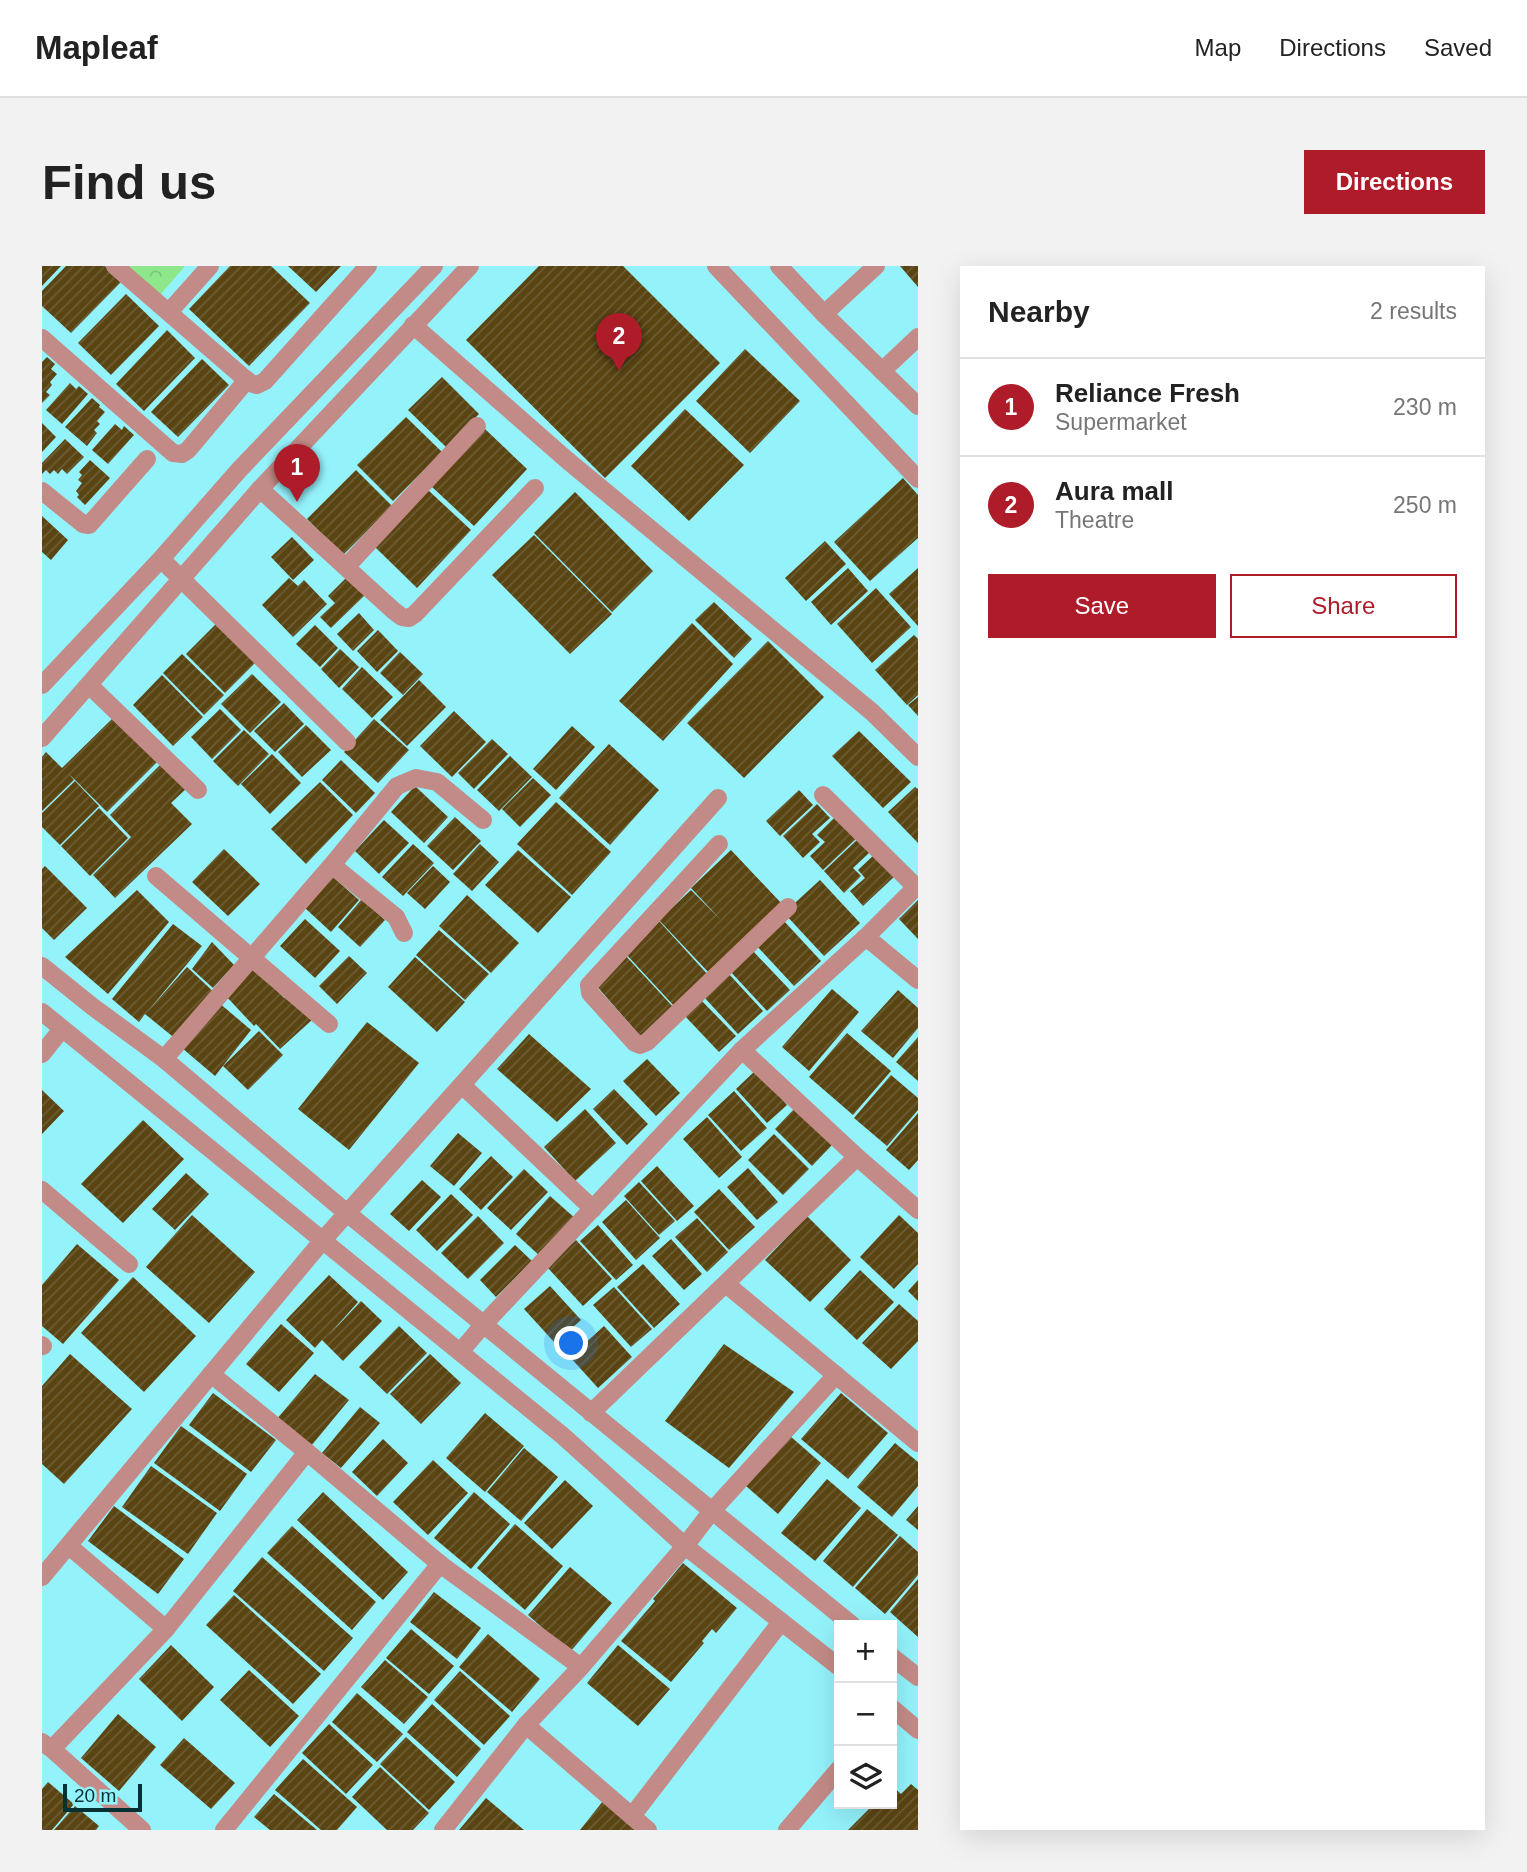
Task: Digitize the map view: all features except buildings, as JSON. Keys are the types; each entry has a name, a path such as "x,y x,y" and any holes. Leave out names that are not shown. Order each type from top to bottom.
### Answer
{"street":[{"path":"115,266 247,380 257,385 265,381 368,266"},
{"path":"169,312 210,266"},
{"path":"42,685 161,559 239,470 434,266"},
{"path":"42,738 260,489 470,266"},
{"path":"716,266 918,479"},
{"path":"779,266 918,406"},
{"path":"824,314 876,266"},
{"path":"413,325 567,460 872,712 918,757"},
{"path":"883,371 918,337"},
{"path":"42,338 173,453 181,454 188,450 247,380"},
{"path":"346,567 477,426"},
{"path":"42,491 83,524 89,525 147,459"},
{"path":"260,489 401,617 409,618 535,488"},
{"path":"161,559 347,742"},
{"path":"89,685 198,790"},
{"path":"164,1059 397,786 416,778 437,782 483,820"},
{"path":"460,1352 742,1050 866,937 917,886 823,795"},
{"path":"42,1577 323,1240 718,798"},
{"path":"719,845 589,985 590,993 635,1043 639,1045 647,1042 788,907"},
{"path":"332,865 396,917 404,933"},
{"path":"156,876 329,1024"},
{"path":"631,895 653,915"},
{"path":"866,937 918,980"},
{"path":"42,966 164,1059 347,1213 846,1620"},
{"path":"42,1012 563,1436 685,1546 834,1663"},
{"path":"42,1054 62,1029"},
{"path":"742,1050 918,1210"},
{"path":"462,1085 593,1209"},
{"path":"591,1413 857,1157"},
{"path":"42,1190 129,1264"},
{"path":"726,1284 918,1443"},
{"path":"211,1374 440,1564 581,1667"},
{"path":"443,1830 526,1725 581,1667 711,1512 836,1375"},
{"path":"142,1830 47,1745 166,1629 307,1452"},
{"path":"69,1546 166,1629"},
{"path":"224,1830 440,1564"},
{"path":"632,1815 781,1622"},
{"path":"897,1661 918,1677"},
{"path":"897,1712 918,1730"},
{"path":"526,1725 648,1830"},
{"path":"797,1827 834,1776"}],"green space":[{"path":"118,266 185,266 155,301"}],"place":[{"name":"Aura mall","path":"619,371"},
{"name":"Reliance Fresh","path":"297,502"}]}
